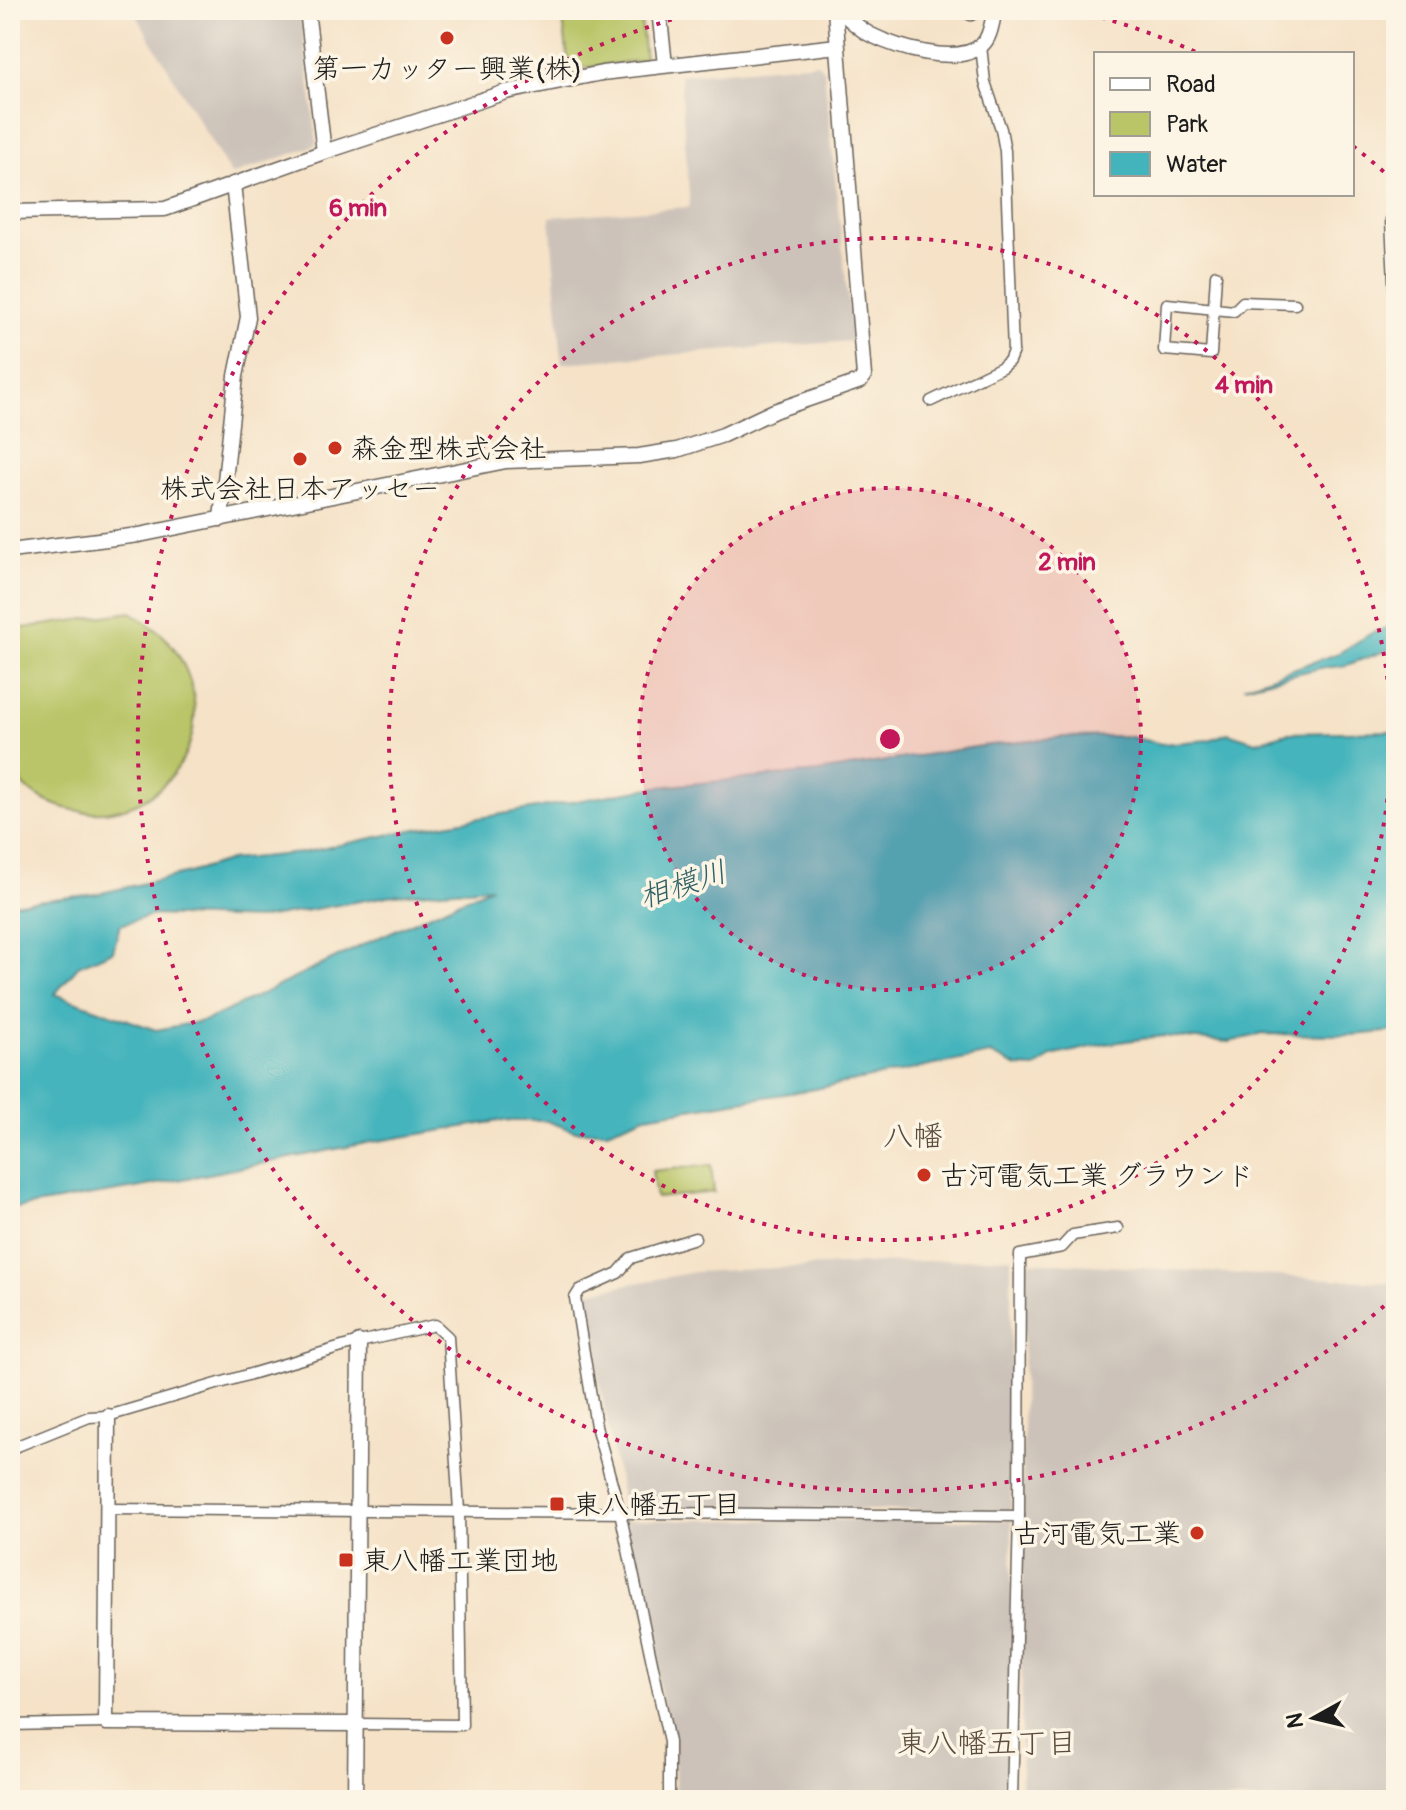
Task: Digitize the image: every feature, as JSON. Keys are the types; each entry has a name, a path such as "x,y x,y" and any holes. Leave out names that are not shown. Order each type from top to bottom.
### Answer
{"street":[{"path":"307,10 324,152"},
{"path":"659,10 665,65"},
{"path":"838,10 871,35 932,55 950,56 981,46"},
{"path":"10,551 139,535 506,461 639,456 677,450 723,435 774,411 861,381 864,376 837,46 838,10"},
{"path":"960,10 971,15 980,10"},
{"path":"931,401 1002,367 1013,351 1005,151 985,82 981,46 991,28 995,10"},
{"path":"10,212 165,209 465,103 555,80 837,46"},
{"path":"221,519 236,376 248,317 233,184"},
{"path":"1391,220 1396,322"},
{"path":"1216,275 1215,309 1211,354 1164,350 1167,304 1215,309 1234,311 1243,302 1295,304"},
{"path":"1012,1800 1019,1516 1020,1255 1062,1247 1073,1235 1118,1228"},
{"path":"669,1800 669,1742 620,1512 596,1426 575,1298 580,1290 618,1273 631,1258 695,1238"},
{"path":"10,1449 89,1417 108,1416 359,1342 435,1325 448,1337 459,1511 462,1725 10,1725"},
{"path":"355,1800 359,1342"},
{"path":"106,1723 108,1416"},
{"path":"106,1509 1019,1516"}],"shaded area":[{"path":"138,10 300,10 317,142 314,146 231,175 138,18"},
{"path":"817,63 824,70 852,341 562,363 550,217 690,207 680,75"},
{"path":"1011,1257 1011,1511 624,1508 582,1293 695,1272"},
{"path":"1024,1261 1396,1283 1396,1800 1021,1800"},
{"path":"625,1520 1012,1520 1009,1800 675,1800 675,1764"}],"green space":[{"path":"562,10 640,10 645,60 569,70"},
{"path":"131,612 173,646 191,686 194,719 187,750 171,776 148,797 120,809 87,812 51,803 23,784 12,763 10,630"},
{"path":"711,1165 714,1192 656,1198 652,1171"}],"water":[{"path":"1396,625 1396,647 1344,666 1320,668 1244,686 1339,653 1372,633"},
{"name":"相模川","path":"1396,731 1396,1031 1353,1035 1262,1034 1229,1042 1163,1036 1051,1056 1036,1068 1018,1067 990,1054 815,1089 646,1116 607,1131 574,1131 547,1121 499,1121 10,1209 10,904 97,894 189,873 230,860 301,853 411,830 656,787 817,772 981,746 1063,737 1126,736 1162,744 1209,740 1228,733 1256,742 1287,733","holes":["491,887 208,1020 156,1030 55,994 78,966 113,951 120,925 153,915 258,919 394,895"]}],"place":[{"name":"第一カッター興業(株)","path":"447,38"},
{"name":"森金型株式会社","path":"335,448"},
{"name":"株式会社日本アッセー","path":"300,459"},
{"name":"古河電気工業 グラウンド","path":"924,1175"},
{"name":"東八幡五丁目","path":"557,1504"},
{"name":"古河電気工業","path":"1197,1533"},
{"name":"東八幡工業団地","path":"346,1560"}],"district":[{"name":"八幡","path":"913,1136"},
{"name":"東八幡五丁目","path":"987,1743"}]}
